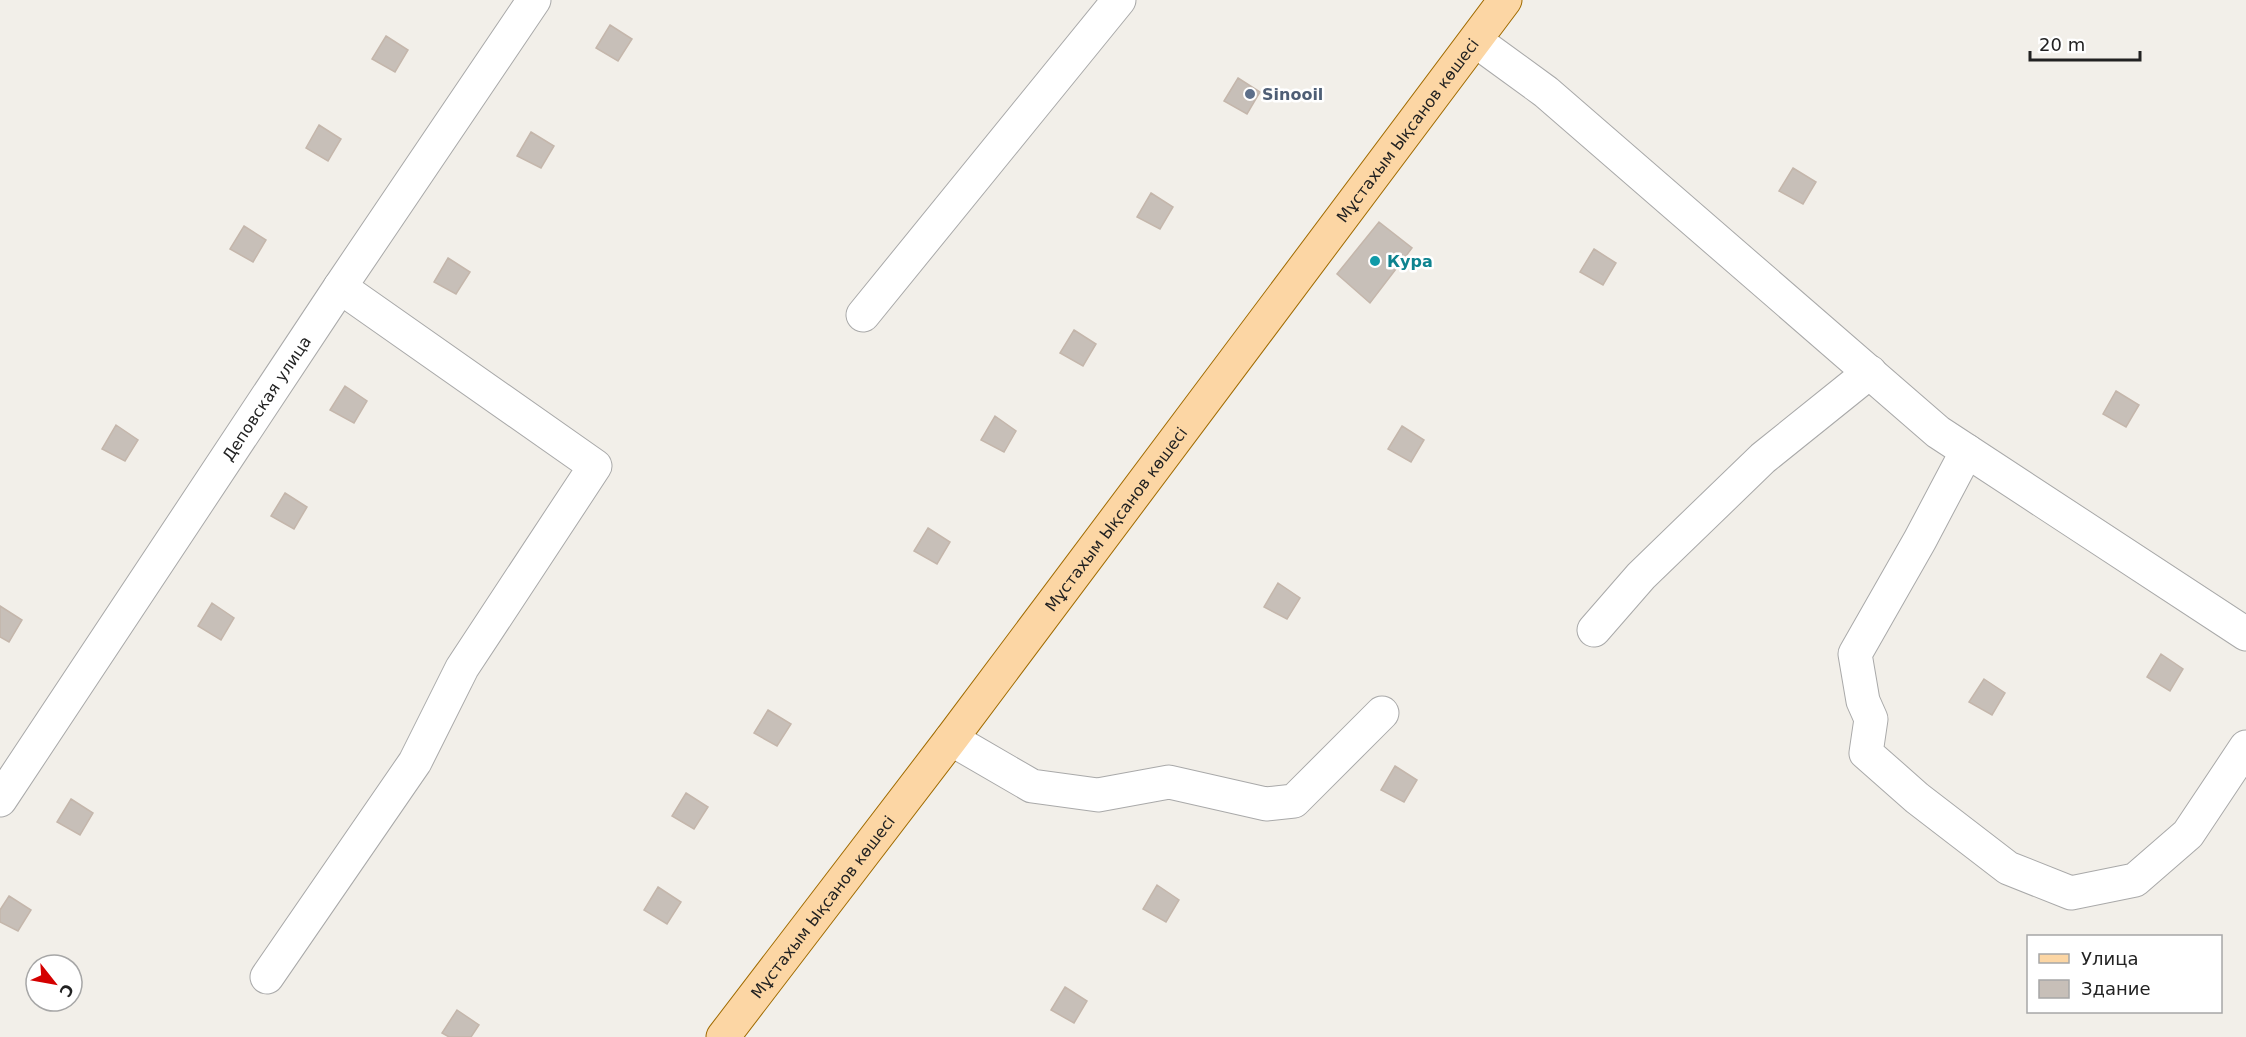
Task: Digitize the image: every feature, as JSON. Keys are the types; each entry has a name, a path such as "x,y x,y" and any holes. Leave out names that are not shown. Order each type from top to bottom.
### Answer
{"main road":[{"name":"Мұстахым Ықсанов көшесі","path":"723,1037 951,739 1505,0"}],"street":[{"name":"Деповская улица","path":"0,800 340,287 534,0"},
{"path":"863,315 1119,0"},
{"path":"1476,40 1546,92 1938,432 2246,634"},
{"path":"267,977 415,762 462,668 596,466 340,287"},
{"path":"1594,630 1641,576 1763,458 1870,372"},
{"path":"1967,451 1920,540 1855,654 1863,701 1871,719 1866,753 1917,798 2008,868 2071,893 2135,880 2188,834 2246,747"},
{"path":"951,739 1032,786 1098,795 1169,782 1266,804 1294,801 1382,713"}],"building":[{"path":"610,25 632,39 618,61 596,48"},
{"path":"386,36 408,50 395,72 372,59"},
{"path":"1238,78 1260,92 1247,114 1224,101"},
{"path":"319,125 341,139 328,161 306,148"},
{"path":"531,132 554,146 541,168 517,156"},
{"path":"1793,168 1816,182 1803,204 1779,191"},
{"path":"1151,193 1173,207 1160,229 1137,217"},
{"name":"Кура","path":"1379,222 1412,248 1370,303 1337,274"},
{"path":"244,226 266,240 253,262 230,249"},
{"path":"1594,249 1616,263 1603,285 1580,272"},
{"path":"448,258 470,272 456,294 434,282"},
{"path":"1074,330 1096,344 1083,366 1060,353"},
{"path":"345,386 367,401 354,423 330,410"},
{"path":"2116,391 2139,405 2126,427 2103,414"},
{"path":"995,416 1016,431 1004,452 981,440"},
{"path":"116,425 138,440 125,461 102,449"},
{"path":"1402,426 1424,440 1411,462 1388,449"},
{"path":"285,493 307,507 294,529 271,516"},
{"path":"928,528 950,542 937,564 914,551"},
{"path":"1278,583 1300,598 1287,619 1264,607"},
{"path":"212,603 234,618 221,640 198,626"},
{"path":"0,606 22,620 9,642 0,637"},
{"path":"2161,654 2183,669 2170,691 2147,677"},
{"path":"1984,679 2005,693 1992,715 1969,702"},
{"path":"768,710 791,724 777,746 754,733"},
{"path":"1395,766 1417,780 1404,802 1381,790"},
{"path":"686,793 708,807 694,829 672,816"},
{"path":"71,799 93,813 80,835 57,822"},
{"path":"1157,885 1179,900 1166,922 1143,909"},
{"path":"658,887 681,902 667,924 644,910"},
{"path":"9,896 31,910 18,931 0,922 0,910"},
{"path":"1065,987 1087,1001 1074,1023 1051,1010"},
{"path":"457,1010 479,1025 471,1037 449,1037 442,1033"}],"place":[{"name":"Sinooil","path":"1250,94"},
{"name":"Кура","path":"1375,261"}]}
